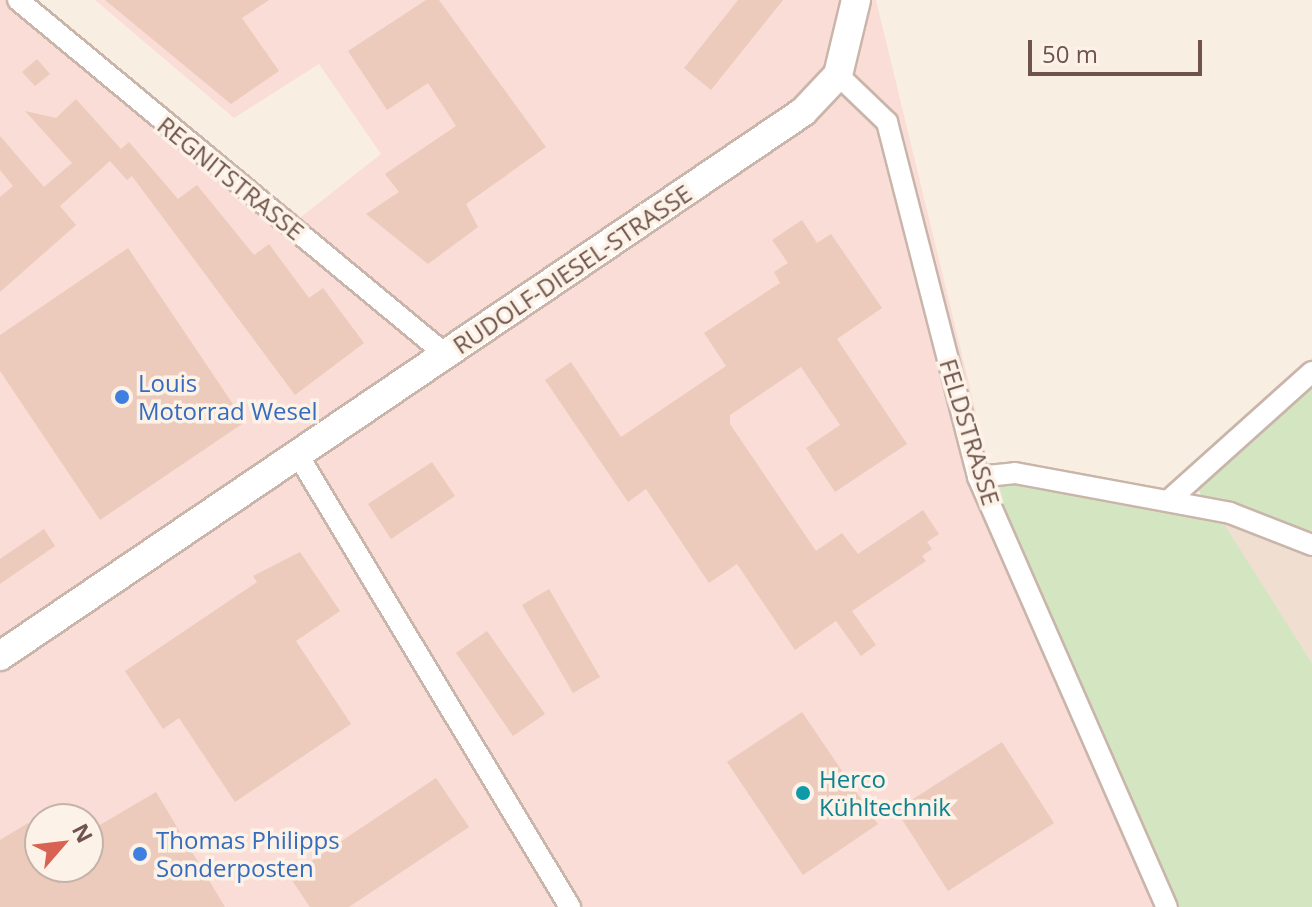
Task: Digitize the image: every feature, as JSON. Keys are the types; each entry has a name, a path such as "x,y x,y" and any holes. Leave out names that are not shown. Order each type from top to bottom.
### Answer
{"street":[{"name":"REGNITSTRASSE","path":"18,0 445,354"},
{"path":"838,75 856,0"},
{"name":"RUDOLF-DIESEL-STRASSE","path":"0,656 803,112 838,75"},
{"name":"FELDSTRASSE","path":"838,75 887,122 978,477 1167,907"},
{"path":"1168,501 1312,372"},
{"path":"298,455 570,907"},
{"path":"978,477 1015,473 1230,513 1312,545"}],"shaded area":[{"path":"0,0 26,0 301,217 381,154 319,64 234,118 95,0 876,0 987,458 963,472 1156,907 0,907"},
{"path":"1221,520 1312,555 1312,663"}],"green space":[{"path":"1312,358 1312,537 1202,499 1198,487 1165,492"},
{"path":"1016,482 1221,519 1312,663 1312,907 1179,907 995,488"}],"building":[{"path":"105,0 269,0 242,18 279,71 231,104"},
{"path":"426,0 439,0 546,147 466,204 478,227 428,264 366,214 399,192 385,174 456,126 428,83 387,110 348,51"},
{"path":"738,0 783,0 711,90 684,68"},
{"path":"37,59 50,74 35,86 22,72"},
{"path":"76,99 121,149 129,142 178,199 197,185 254,255 269,244 309,298 323,288 364,343 295,395 132,176 127,180 110,161 60,206 76,225 0,292 0,197 13,186 0,170 0,136 44,187 72,163 25,111 56,118"},
{"path":"802,220 817,243 831,234 882,308 837,339 907,444 835,492 806,448 840,425 801,367 730,415 730,424 816,551 842,533 858,554 923,510 939,534 927,542 932,549 922,556 926,561 852,611 876,645 861,656 836,621 795,650 737,564 709,583 646,489 628,502 545,380 571,362 621,437 726,366 704,333 780,283 774,272 788,263 772,240"},
{"name":"Louis Motorrad Wesel","path":"128,248 245,422 100,520 0,371 0,335"},
{"path":"432,462 455,496 391,539 368,504"},
{"path":"44,529 55,546 0,584 0,559"},
{"path":"300,552 340,611 296,641 351,724 235,802 179,718 163,729 125,671 257,582 253,576"},
{"path":"549,589 600,677 573,693 522,605"},
{"path":"487,631 545,714 513,736 456,653"},
{"name":"Herco Kühltechnik","path":"802,712 878,824 803,875 727,762"},
{"path":"1002,742 1054,823 948,891 896,810"},
{"path":"436,778 469,827 349,907 310,907 289,876"},
{"name":"Thomas Philipps Sonderposten","path":"156,792 225,907 0,907 0,840 24,825 24,883 104,883 104,823"}],"place":[{"name":"Louis Motorrad Wesel","path":"122,397"},
{"name":"Herco Kühltechnik","path":"803,793"},
{"name":"Thomas Philipps Sonderposten","path":"140,854"}]}
